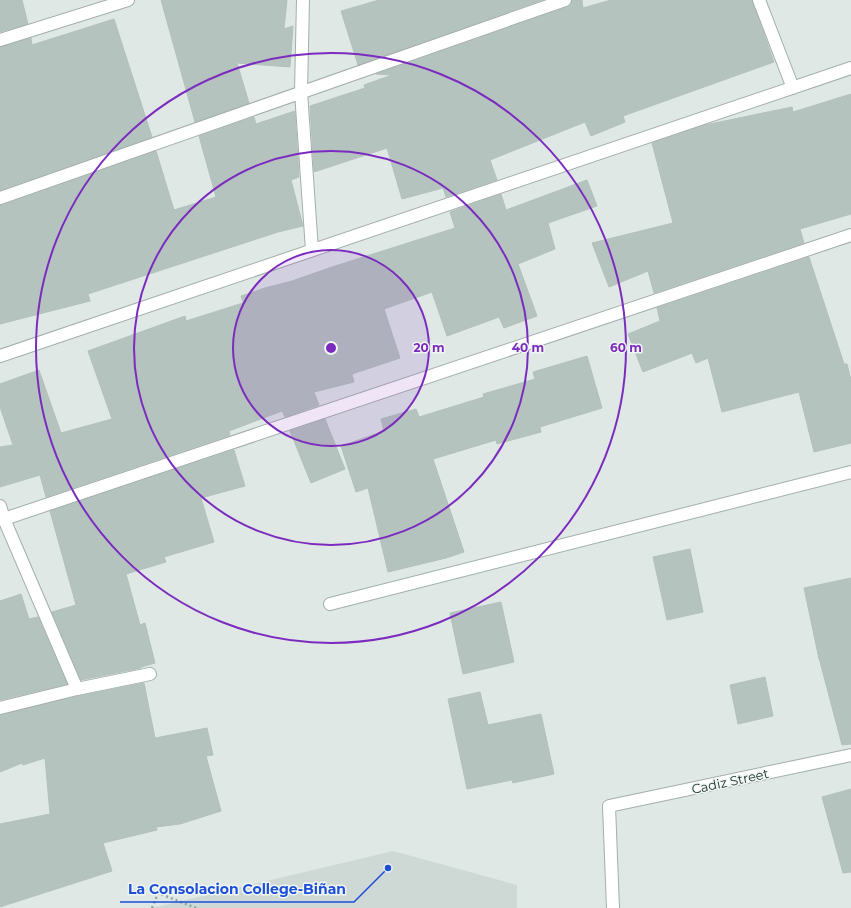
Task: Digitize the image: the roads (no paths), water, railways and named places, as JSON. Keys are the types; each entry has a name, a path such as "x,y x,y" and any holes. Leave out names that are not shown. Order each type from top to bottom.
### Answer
{"street":[{"path":"0,40 128,0"},
{"path":"303,0 301,92 312,250"},
{"path":"0,198 565,0"},
{"path":"759,0 793,88"},
{"path":"0,356 851,68"},
{"path":"4,519 851,235"},
{"path":"330,604 851,472"},
{"path":"0,506 4,519 77,689"},
{"path":"0,708 77,689 150,674"},
{"name":"Cadiz Street","path":"613,908 609,806 851,756"}],"place":[{"name":"La Consolacion College-Biñan","path":"388,868"}]}
